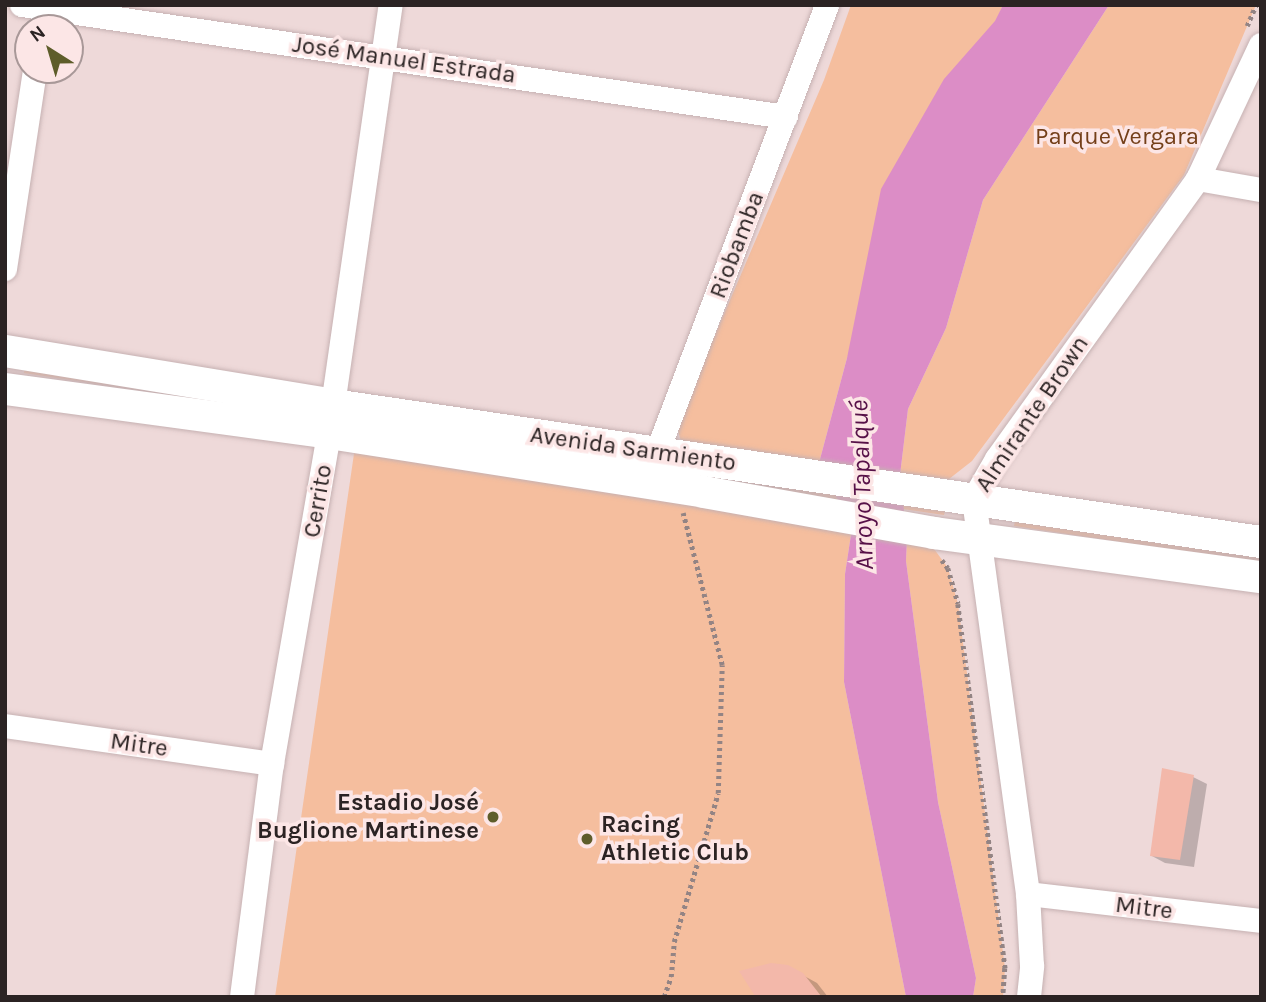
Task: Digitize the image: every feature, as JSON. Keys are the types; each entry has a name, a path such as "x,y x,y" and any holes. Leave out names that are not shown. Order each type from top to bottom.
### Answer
{"main road":[{"name":"Avenida Sarmiento","path":"5,351 935,542 979,537 1261,577"},
{"name":"Avenida Sarmiento","path":"5,389 704,457 1261,542"}],"street":[{"name":"Cerrito","path":"242,997 272,764 331,419 391,5"},
{"name":"Riobamba","path":"645,483 827,5"},
{"name":"José Manuel Estrada","path":"38,12 383,56 786,117"},
{"name":"Almirante Brown","path":"1028,997 1032,966 1028,894 974,499 997,459 1198,179 1261,44"},
{"path":"5,269 33,84"},
{"path":"1198,179 1261,190"},
{"name":"Mitre","path":"5,726 272,764"},
{"name":"Mitre","path":"1028,894 1261,921"}],"path":[{"path":"664,997 671,977 674,942 718,793 722,665 690,490"},
{"path":"935,542 948,568 958,604 1005,968 1003,997"}],"green space":[{"path":"851,5 1003,5 847,358 819,463 689,445 680,439 677,424 824,80"},
{"name":"Parque Vergara","path":"1109,5 1256,5 1184,175 972,461 949,479 900,475 908,409 946,328 983,200"},
{"path":"25,368 292,413 24,373"},
{"name":"Racing Athletic Club","path":"356,440 852,528 845,574 844,682 906,997 275,997"},
{"path":"677,471 945,511 944,515 676,476"},
{"path":"1015,521 1261,558 1261,563 1014,526"},
{"path":"907,538 929,542 948,568 958,604 1005,968 1003,997 973,997 976,978 938,802 906,561"}],"water":[{"name":"Arroyo Tapalqué","path":"1003,5 1109,5 983,200 946,328 908,409 900,475 907,538 906,561 938,802 976,978 973,997 906,997 844,682 845,574 852,528 819,463 847,358 881,189 944,79 995,21"}],"building":[{"path":"1162,768 1194,775 1180,860 1150,856"},
{"path":"771,963 788,965 803,973 821,996 755,996 739,971"}],"place":[{"name":"Estadio José Buglione Martinese","path":"493,817"},
{"name":"Racing Athletic Club","path":"587,839"}]}
